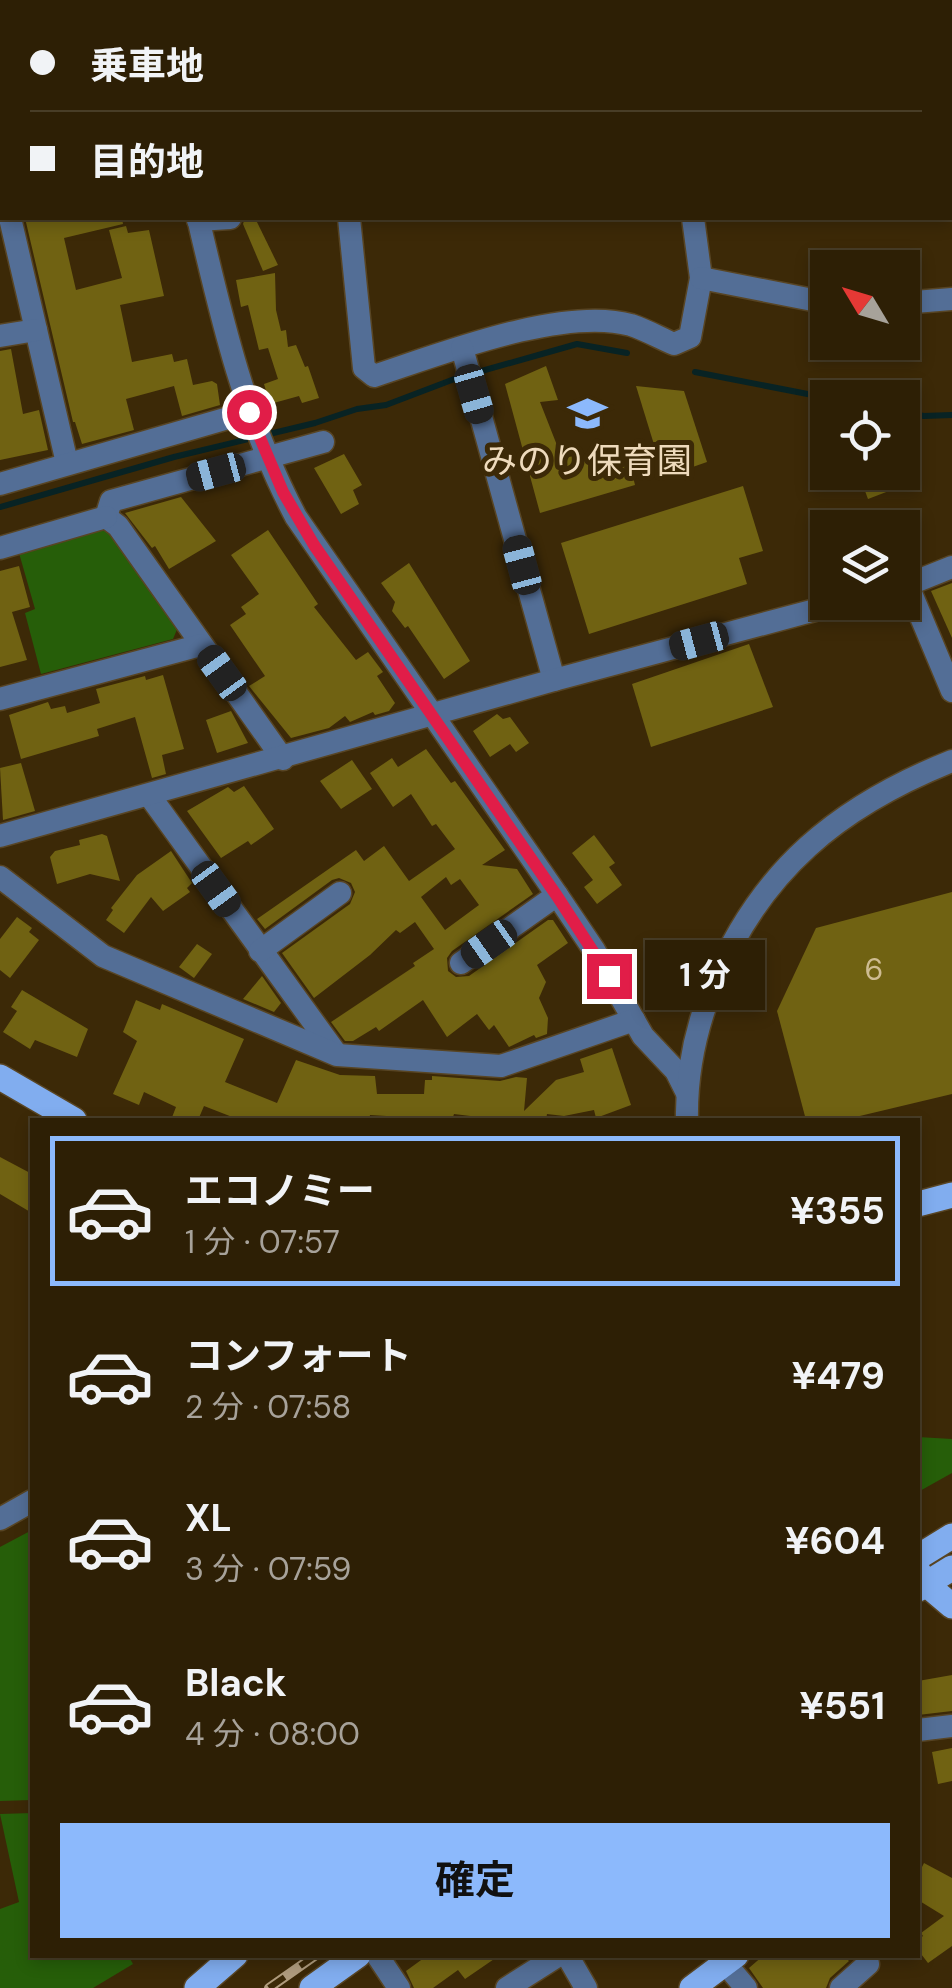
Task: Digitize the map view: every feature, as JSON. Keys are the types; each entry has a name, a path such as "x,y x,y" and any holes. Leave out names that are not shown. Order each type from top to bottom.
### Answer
{"main road":[{"path":"0,1077 71,1118"},
{"path":"920,1203 952,1195"},
{"path":"920,1556 952,1536"},
{"path":"952,1568 920,1582 952,1606"},
{"path":"197,1988 232,1958"},
{"path":"312,1988 354,1958"},
{"path":"692,1988 730,1959"}],"street":[{"path":"10,220 67,462"},
{"path":"198,220 228,344 251,418 305,531 557,896 650,1045 676,1071 687,1093"},
{"path":"348,220 364,368 374,376 564,322 595,320 631,325 674,344 690,336 701,278 693,220"},
{"path":"701,278 810,299"},
{"path":"920,302 952,299"},
{"path":"0,336 36,330"},
{"path":"462,348 554,680"},
{"path":"0,484 67,462 251,418"},
{"path":"106,517 111,501 265,454 323,442"},
{"path":"0,548 106,517"},
{"path":"106,517 118,526 283,759"},
{"path":"920,581 952,567"},
{"path":"0,836 810,611"},
{"path":"920,620 952,691"},
{"path":"0,700 201,645"},
{"path":"688,1118 692,1052 700,1020 727,952 749,912 775,878 845,815 883,792 952,760"},
{"path":"149,796 338,1055"},
{"path":"0,876 103,956 338,1055 502,1066 634,1020"},
{"path":"260,951 340,893"},
{"path":"461,963 557,896"},
{"path":"634,1020 652,1038 672,1042 680,1041 700,1020"},
{"path":"0,1518 30,1502"},
{"path":"920,1730 952,1726"},
{"path":"379,1958 399,1988"},
{"path":"507,1988 554,1958"},
{"path":"569,1958 586,1988"},
{"path":"841,1988 868,1964 867,1958"},
{"path":"730,1959 746,1988"}],"green space":[{"path":"95,529 114,533 178,627 173,639 41,674 25,613 35,609 19,553"},
{"path":"920,1437 952,1439 952,1473 920,1491"},
{"path":"30,1531 30,1800 0,1801 0,1547"},
{"path":"30,1813 30,1958 130,1958 133,1964 93,1988 0,1988 0,1909 19,1902 0,1814"}],"building":[{"path":"25,220 122,220 123,224 64,238 76,290 122,278 109,230 126,226 128,233 149,230 164,296 120,305 132,362 172,354 174,362 187,359 193,385 212,381 217,384 220,405 182,416 174,386 126,399 134,430 82,444 73,422"},
{"path":"244,220 256,220 278,265 263,271"},
{"path":"275,273 281,331 286,330 288,347 296,345 305,367 308,366 319,398 302,403 299,396 270,404 264,384 278,379 268,348 259,350 248,305 241,307 236,280"},
{"path":"11,349 23,414 39,410 48,450 0,460 0,351"},
{"path":"546,366 558,400 540,402 562,458 626,448 635,485 540,513 505,384"},
{"path":"636,386 684,391 707,462 664,477"},
{"path":"344,454 362,485 353,490 359,504 341,514 314,468"},
{"path":"743,486 763,551 739,558 747,584 589,634 561,543"},
{"path":"865,490 892,490 868,499"},
{"path":"181,497 216,541 169,569 155,546 152,548 125,513"},
{"path":"268,530 318,604 314,607 356,660 368,652 383,672 377,676 395,703 389,711 375,715 373,712 350,722 345,716 329,728 291,738 249,686 265,676 230,625 246,614 241,607 259,594 231,555"},
{"path":"409,563 470,661 444,679 408,626 405,628 392,611 395,602 381,583"},
{"path":"19,566 30,607 12,612 27,660 0,667 0,571"},
{"path":"952,583 952,638 931,591"},
{"path":"749,644 773,707 651,747 632,684"},
{"path":"163,675 184,749 162,755 166,774 152,778 135,717 97,729 99,736 21,759 9,715 48,702 51,709 65,706 67,713 100,703 96,689"},
{"path":"231,711 248,743 217,753 206,720"},
{"path":"497,714 503,719 510,717 529,743 516,752 510,744 490,757 473,731"},
{"path":"426,749 451,783 455,781 505,850 482,865 517,869 533,894 452,951 447,958 448,971 456,977 469,976 548,920 553,920 568,943 537,965 546,982 539,998 548,1018 547,1034 536,1038 534,1035 509,1047 494,1025 489,1030 477,1014 447,1037 423,1000 379,1031 376,1027 353,1041 345,1041 331,1022 434,949 415,922 400,933 396,930 314,998 282,953 350,904 355,892 351,883 339,878 332,880 265,929 257,919 356,850 364,861 384,846 409,881 455,849 436,824 432,826 411,794 393,807 370,773 392,758 398,767","holes":["446,877 451,885 460,879 479,905 445,930 421,897"]},
{"path":"352,760 372,789 341,809 320,781"},
{"path":"21,763 35,811 3,820 0,768"},
{"path":"244,786 274,829 221,858 187,811 228,787 234,792"},
{"path":"102,834 107,836 120,881 90,874 57,884 50,857 55,851"},
{"path":"594,835 615,863 609,867 622,885 597,904 584,887 593,880 572,853"},
{"path":"171,851 192,883 187,888 190,892 163,911 151,897 124,933 106,920 137,875"},
{"path":"952,892 952,1094 851,1118 805,1118 777,1011 816,928"},
{"path":"17,917 32,928 29,932 39,940 10,978 0,970 0,939"},
{"path":"197,944 212,954 194,978 179,967"},
{"path":"262,976 281,1003 274,1012 243,999"},
{"path":"22,990 88,1029 77,1057 35,1040 30,1049 3,1032 17,1011 11,1007"},
{"path":"136,1000 160,1010 162,1004 244,1039 225,1082 277,1103 296,1060 340,1075 375,1076 377,1094 424,1094 425,1080 432,1080 432,1076 500,1081 527,1078 524,1111 556,1080 584,1072 580,1059 612,1048 631,1105 596,1118 594,1110 564,1116 547,1114 546,1118 454,1114 453,1118 235,1118 204,1106 199,1118 172,1118 176,1107 144,1092 139,1105 113,1094 137,1041 123,1032"},
{"path":"0,1157 30,1173 30,1212 0,1194"},
{"path":"952,1675 952,1711 920,1715 920,1681"},
{"path":"952,1748 952,1781 938,1784 932,1752"},
{"path":"924,1863 952,1878 952,1946 928,1963 920,1953 921,1933 944,1916 920,1901 920,1871"},
{"path":"424,1958 496,1958 465,1979 458,1970 433,1988 414,1988 406,1971"},
{"path":"761,1958 849,1961 830,1978 826,1988 763,1988 749,1968"}],"waterway":[{"path":"0,507 174,457 357,409 386,405 457,378 577,344 627,353"},
{"path":"695,372 810,394"},
{"path":"920,415 952,415"}],"railway":[{"path":"269,1988 312,1958"}],"place":[{"name":"みのり保育園","path":"587,414"}],"route":[{"path":"249,412 296,518 609,976"}]}
